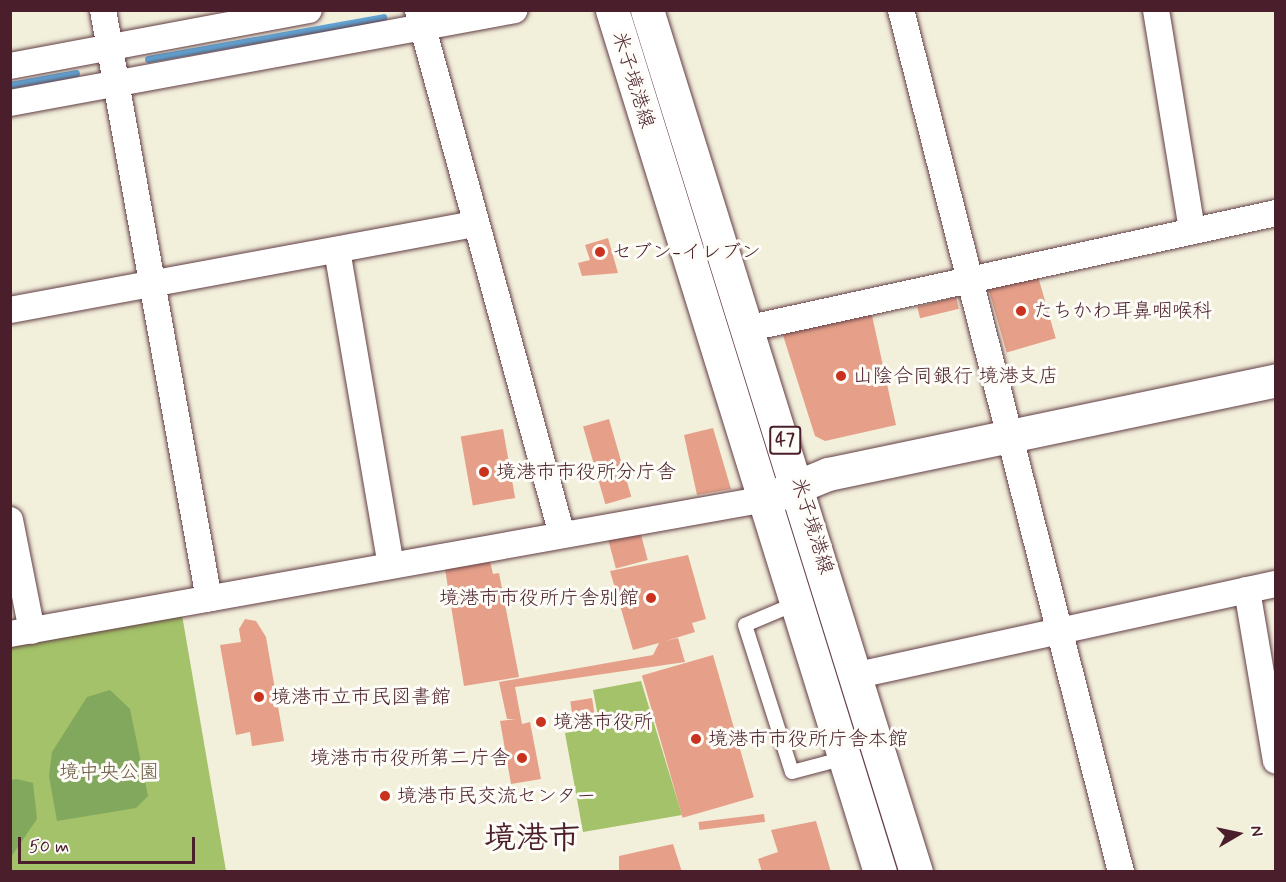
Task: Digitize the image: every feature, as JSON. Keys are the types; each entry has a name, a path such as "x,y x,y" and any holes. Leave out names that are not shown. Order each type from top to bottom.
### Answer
{"main road":[{"name":"米子境港線","path":"612,10 799,603 880,872"},
{"name":"米子境港線","path":"647,10 799,483 916,872"},
{"path":"766,499 799,483 1275,380"}],"street":[{"path":"103,10 209,599"},
{"path":"10,66 309,10"},
{"path":"10,103 420,19 516,10"},
{"path":"902,10 1121,872"},
{"path":"1156,10 1192,231"},
{"path":"420,19 562,535"},
{"path":"750,328 1275,213"},
{"path":"10,310 475,224"},
{"path":"337,250 391,565"},
{"path":"10,520 21,632 766,499"},
{"path":"858,675 1275,584"},
{"path":"1246,590 1275,761"}],"lane":[{"path":"799,603 745,626 792,771 846,758"}],"green space":[{"name":"境中央公園","path":"182,615 226,871 11,872 11,644"},
{"path":"641,681 682,815 583,832 565,733 600,727 593,690"},
{"path":"110,690 130,709 148,796 136,808 57,821 49,776 52,752 87,697"},
{"path":"17,779 33,783 37,819 11,857 11,780"}],"building":[{"name":"セブン-イレブン","path":"608,238 618,273 582,276 578,263 590,260 585,245"},
{"name":"たちかわ耳鼻咽喉科","path":"1037,273 1056,338 1007,352 988,287"},
{"path":"956,297 959,309 920,318 917,307"},
{"path":"871,311 896,425 825,441 815,436 781,329"},
{"path":"609,419 631,497 605,504 583,426"},
{"path":"713,428 731,489 697,495 684,435"},
{"path":"503,429 515,498 473,505 461,436"},
{"path":"640,531 648,560 616,569 608,540"},
{"path":"688,555 706,619 692,623 695,632 666,641 678,638 685,662 515,687 522,724 530,722 541,779 511,784 500,721 516,719 507,719 499,682 653,655 659,643 633,650 610,571"},
{"path":"490,561 493,574 499,573 519,677 464,686 445,569"},
{"path":"245,619 256,621 266,637 284,741 252,746 250,732 236,735 220,645 241,642 239,629"},
{"path":"713,655 754,797 683,818 642,675"},
{"path":"592,698 596,723 574,726 570,701"},
{"path":"764,814 765,822 699,830 698,822"},
{"path":"816,821 831,872 762,872 758,859 778,852 771,830"},
{"path":"673,844 682,872 619,872 619,856"}],"waterway":[{"path":"148,59 383,17"},
{"path":"10,85 76,73"},
{"path":"838,677 855,738"}],"place":[{"name":"セブン-イレブン","path":"600,252"},
{"name":"たちかわ耳鼻咽喉科","path":"1021,311"},
{"name":"山陰合同銀行 境港支店","path":"841,376"},
{"name":"境港市市役所分庁舎","path":"484,472"},
{"name":"境港市市役所庁舎別館","path":"651,598"},
{"name":"境港市立市民図書館","path":"259,697"},
{"name":"境港市役所","path":"541,722"},
{"name":"境港市市役所庁舎本館","path":"696,739"},
{"name":"境港市市役所第二庁舎","path":"522,758"},
{"name":"境港市民交流センター","path":"385,796"}],"district":[{"name":"境港市","path":"532,839"}]}
